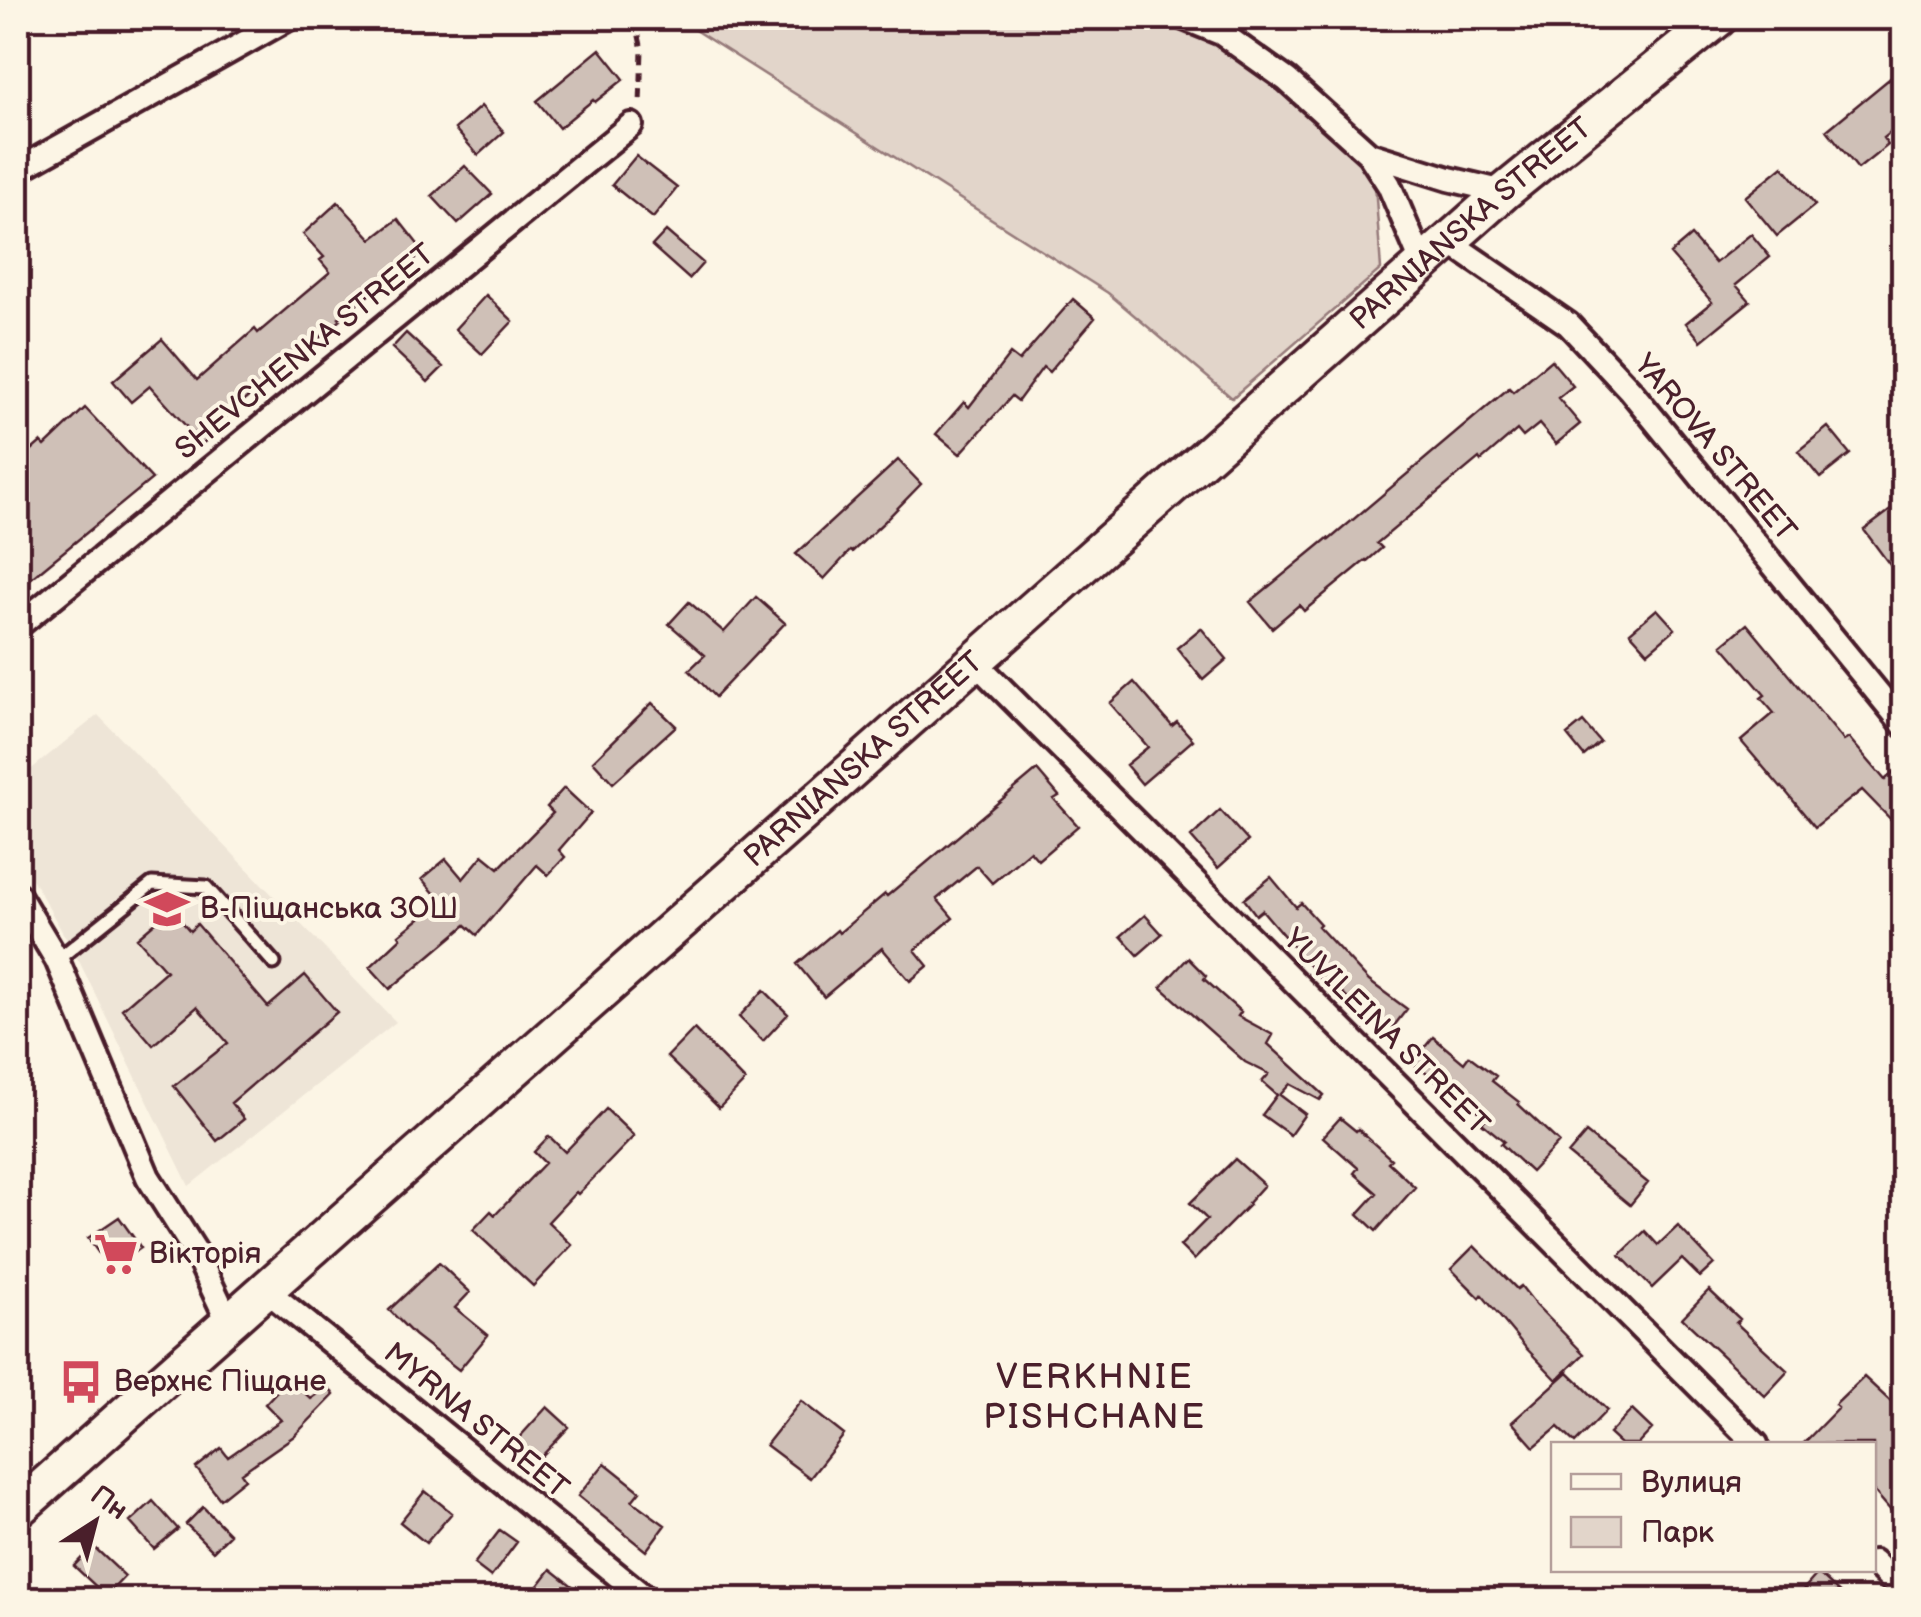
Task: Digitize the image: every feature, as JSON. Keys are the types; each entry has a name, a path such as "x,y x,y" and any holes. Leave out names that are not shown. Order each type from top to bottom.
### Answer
{"main road":[{"name":"PARNIANSKA STREET","path":"18,1509 1504,192 1720,18"}],"street":[{"path":"18,170 289,18"},
{"path":"1184,18 1220,33 1287,80 1369,154 1436,253"},
{"name":"SHEVCHENKA STREET","path":"18,626 630,126"},
{"path":"1369,154 1504,192"},
{"name":"YAROVA STREET","path":"1436,253 1568,324 1630,390 1904,726"},
{"name":"YUVILEINA STREET","path":"974,661 1754,1442"},
{"path":"18,895 56,960 148,1177 195,1251 229,1323"},
{"name":"MYRNA STREET","path":"266,1290 648,1600"},
{"path":"1876,1564 1904,1592"}],"lane":[{"path":"56,960 152,884 206,887 274,963"}],"path":[{"path":"630,126 640,105 642,50 636,18"}],"shaded area":[{"name":"В-Піщанська ЗОШ","path":"98,715 396,1022 189,1186 80,963 18,854 18,780"}],"green space":[{"path":"676,18 1184,18 1369,154 1381,269 1232,398 1108,293"}],"building":[{"path":"600,49 624,79 559,128 537,101"},
{"path":"1894,75 1904,87 1904,121 1883,138 1888,145 1858,169 1827,130"},
{"path":"481,106 504,132 478,155 455,129"},
{"path":"636,156 677,188 653,218 612,185"},
{"path":"465,166 492,194 458,224 432,196"},
{"path":"1783,166 1815,205 1777,236 1745,197"},
{"path":"338,202 372,239 398,219 424,252 339,318 222,420 225,424 202,444 150,386 131,402 113,381 162,339 197,380 255,329 258,333 330,272 320,260 324,257 303,234"},
{"path":"666,231 703,263 689,279 652,246"},
{"path":"1751,234 1770,257 1736,285 1750,301 1701,341 1686,323 1712,302 1670,254 1691,236 1715,263"},
{"path":"486,295 513,321 482,354 455,329"},
{"path":"1073,299 1095,318 1049,372 1043,367 1018,401 1012,396 960,454 936,434 964,402 969,407 1010,354 1019,361"},
{"path":"406,333 443,367 428,382 392,348"},
{"path":"1551,360 1573,386 1558,398 1580,424 1556,444 1539,424 1523,437 1517,430 1377,543 1382,548 1367,561 1304,611 1299,605 1272,628 1250,602 1509,388 1513,392"},
{"path":"85,408 152,479 18,589 18,462 41,442 45,446"},
{"path":"1828,427 1850,454 1820,478 1798,451"},
{"path":"898,460 921,484 824,579 796,554"},
{"path":"1892,509 1904,524 1904,554 1890,565 1864,530"},
{"path":"756,597 785,623 715,697 689,670 705,655 669,624 689,602 724,632"},
{"path":"1657,609 1675,629 1648,652 1630,632"},
{"path":"1747,624 1844,741 1849,738 1885,780 1904,762 1904,833 1862,790 1815,827 1741,741 1774,713 1761,698 1765,695 1722,645"},
{"path":"1201,628 1227,659 1203,680 1177,648"},
{"path":"1134,682 1172,726 1177,722 1193,740 1142,784 1126,765 1148,747 1110,703"},
{"path":"652,703 676,726 613,783 593,761"},
{"path":"1583,722 1600,742 1584,756 1567,735"},
{"path":"1037,770 1059,796 1054,799 1078,826 1038,860 1030,851 992,883 977,866 937,899 953,918 915,950 928,966 910,981 882,948 824,997 797,964 837,930 839,933 887,896"},
{"path":"564,788 591,813 559,850 565,857 548,875 537,865 477,935 466,925 390,989 370,967 401,938 399,935 441,901 422,879 446,859 463,879 483,855 499,868 553,813 547,807"},
{"path":"1220,810 1248,841 1218,868 1191,837"},
{"path":"1271,877 1296,907 1301,903 1369,981 1407,1009 1390,1031 1327,979 1324,983 1262,910 1256,915 1244,899"},
{"path":"171,909 190,931 197,924 268,1007 305,975 337,1012 231,1103 244,1119 217,1141 174,1086 228,1043 197,1007 153,1045 122,1009 166,971 137,938"},
{"path":"1145,915 1162,934 1138,955 1121,936"},
{"path":"1188,958 1206,976 1204,979 1241,1012 1238,1016 1273,1035 1268,1044 1324,1095 1320,1100 1290,1084 1280,1095 1305,1114 1290,1135 1262,1115 1277,1095 1262,1082 1269,1074 1245,1062 1161,987"},
{"path":"764,990 788,1014 763,1041 739,1017"},
{"path":"694,1029 745,1081 719,1108 667,1057"},
{"path":"1433,1037 1464,1063 1469,1056 1496,1076 1492,1081 1559,1142 1531,1172 1482,1123 1487,1117 1412,1063"},
{"path":"606,1109 634,1136 548,1222 572,1245 533,1286 473,1230 491,1211 495,1215 545,1163 534,1152 549,1136 565,1152"},
{"path":"1340,1118 1391,1159 1388,1162 1415,1187 1376,1231 1358,1214 1377,1193 1354,1173 1358,1168 1323,1137"},
{"path":"1586,1133 1648,1183 1630,1205 1568,1154"},
{"path":"1235,1159 1264,1185 1194,1260 1180,1246 1207,1219 1190,1203"},
{"name":"Вікторія","path":"119,1217 141,1248 110,1269 88,1238"},
{"path":"1678,1226 1714,1264 1700,1277 1682,1259 1652,1288 1620,1255 1645,1231 1658,1245"},
{"path":"1474,1246 1517,1289 1521,1286 1584,1354 1557,1380 1482,1295 1480,1298 1451,1269"},
{"path":"439,1263 470,1292 455,1308 488,1335 459,1370 389,1310"},
{"path":"1709,1290 1740,1319 1736,1323 1788,1371 1765,1396 1682,1318"},
{"path":"1568,1372 1607,1410 1576,1442 1558,1427 1534,1447 1512,1422"},
{"path":"1864,1377 1904,1414 1904,1502 1892,1512 1876,1493 1876,1442 1805,1442 1838,1408 1835,1405"},
{"path":"289,1378 311,1399 328,1387 334,1395 294,1436 241,1473 245,1479 220,1499 196,1468 221,1448 228,1457 281,1420 265,1404"},
{"path":"801,1401 844,1435 810,1478 766,1445"},
{"path":"547,1407 569,1427 537,1461 516,1441"},
{"path":"1632,1410 1652,1429 1640,1442 1618,1442 1609,1434"},
{"path":"605,1463 640,1491 632,1501 665,1525 646,1551 578,1496"},
{"path":"425,1491 452,1513 426,1543 400,1522"},
{"path":"153,1501 178,1529 154,1549 130,1522"},
{"path":"203,1507 230,1534 213,1551 186,1524"},
{"path":"500,1530 517,1542 491,1577 474,1564"},
{"path":"93,1546 125,1576 106,1596 74,1566"},
{"path":"551,1569 590,1600 527,1600"},
{"path":"1818,1573 1847,1600 1794,1600"}],"place":[{"name":"В-Піщанська ЗОШ","path":"167,909"},
{"name":"Вікторія","path":"116,1254"},
{"name":"Верхнє Піщане","path":"81,1382"}],"district":[{"name":"VERKHNIE PISHCHANE","path":"1095,1397"}]}
